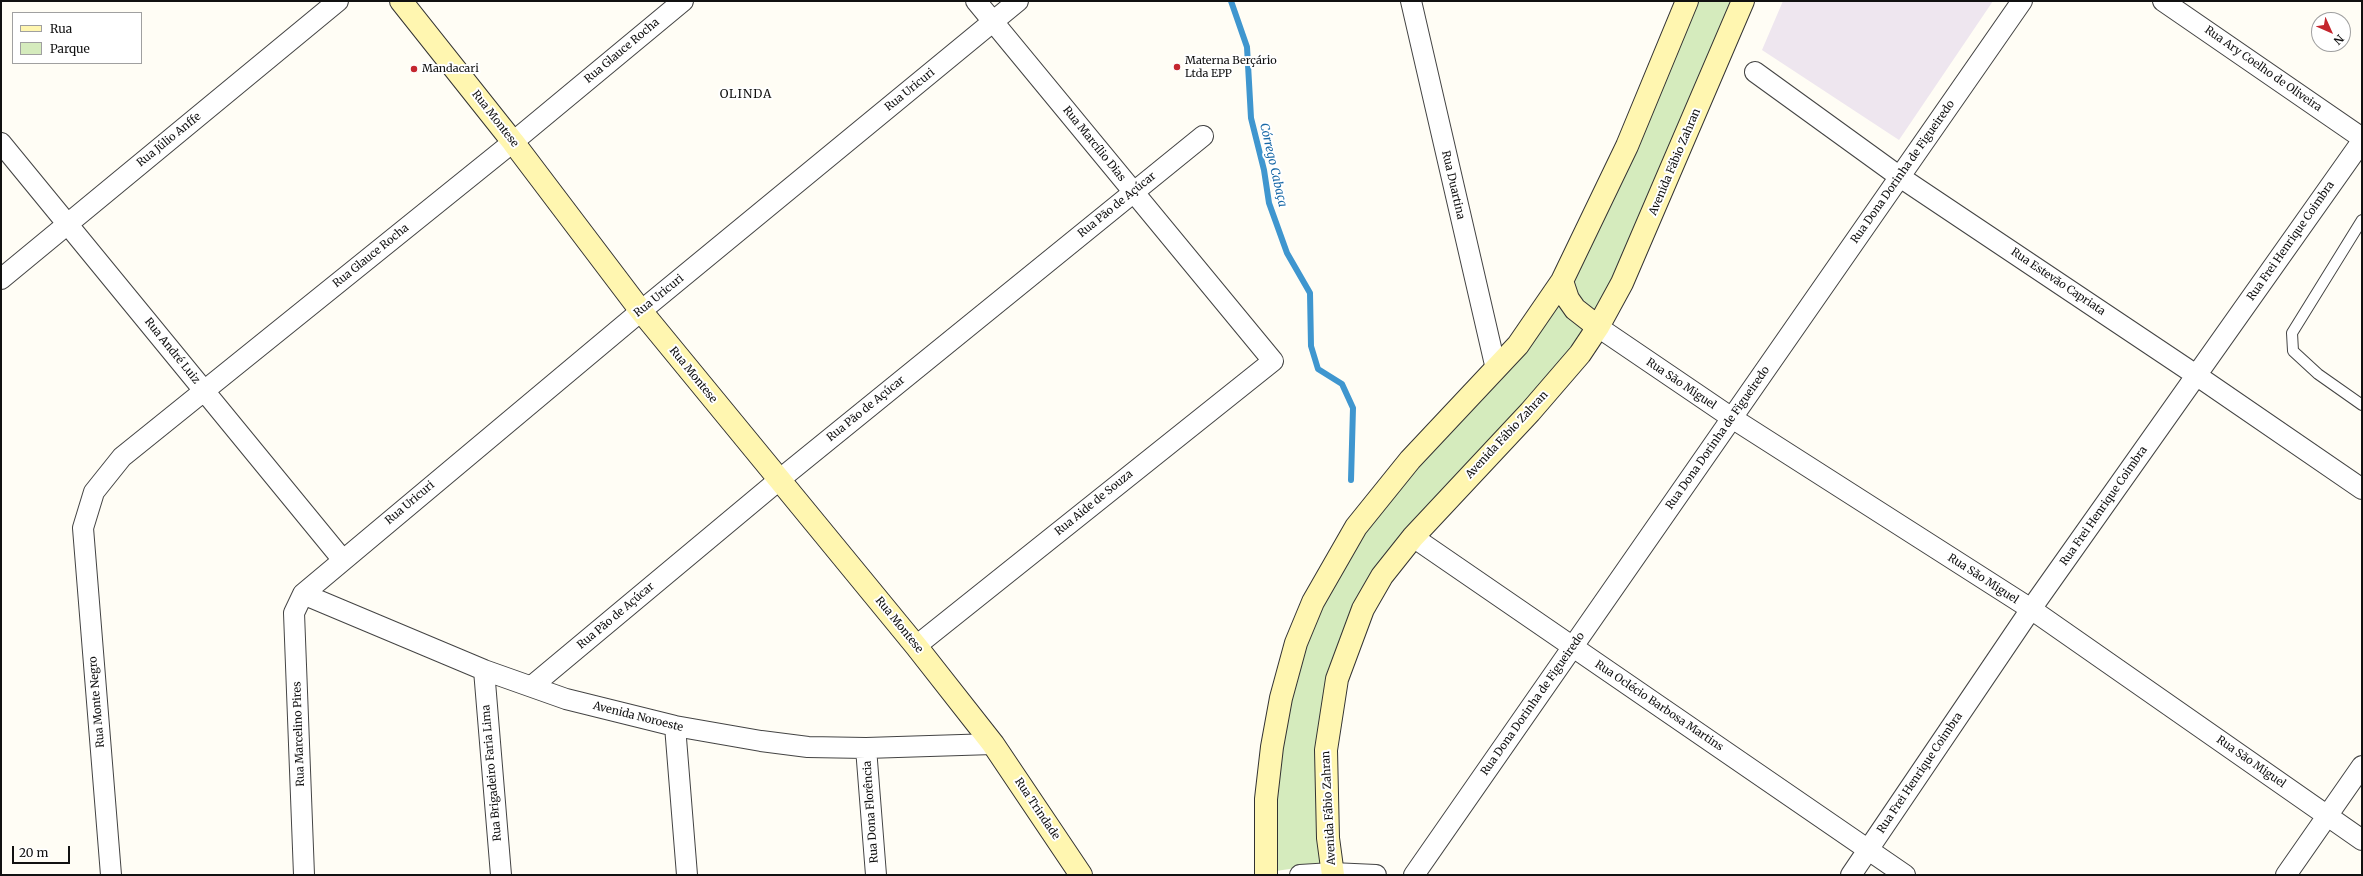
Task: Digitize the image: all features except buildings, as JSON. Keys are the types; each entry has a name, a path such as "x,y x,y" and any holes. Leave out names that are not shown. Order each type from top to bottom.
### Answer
{"main road":[{"name":"Rua Montese","path":"401,1 514,142 641,311 916,646 993,744"},
{"path":"1266,875 1266,799 1272,747 1284,684 1296,643 1313,602 1356,527 1410,460 1518,346 1562,281 1627,146 1687,1"},
{"name":"Avenida Fábio Zahran","path":"1332,874 1328,838 1326,750 1337,679 1363,609 1382,576 1413,537 1530,412 1580,354 1598,327 1626,276 1743,1"},
{"path":"1562,281 1568,299 1576,309 1598,327"},
{"name":"Rua Trindade","path":"993,744 1081,875"}],"street":[{"name":"Rua Júlio Anffe","path":"1,279 338,1"},
{"name":"Rua Glauce Rocha","path":"83,528 94,492 122,458 204,390 514,142 683,1"},
{"name":"Rua Marcílio Dias","path":"976,1 1273,361"},
{"name":"Rua Uricuri","path":"303,594 342,559 641,311 1018,1"},
{"name":"Rua Duartina","path":"1411,1 1496,369"},
{"name":"Rua Dona Dorinha de Figueiredo","path":"1414,875 2022,1"},
{"name":"Rua Ary Coelho de Oliveira","path":"2163,1 2362,138"},
{"name":"Rua Estevão Capriata","path":"1755,72 1900,177 2196,375 2362,489"},
{"name":"Rua Pão de Açúcar","path":"532,686 780,480 1203,136"},
{"name":"Rua Frei Henrique Coimbra","path":"1851,875 2031,609 2362,141"},
{"name":"Rua André Luiz","path":"1,143 342,559"},
{"name":"Rua São Miguel","path":"1598,327 1732,418 2031,609 2362,840"},
{"name":"Rua Aide de Souza","path":"916,646 1273,361"},
{"name":"Rua Monte Negro","path":"83,528 111,875"},
{"name":"Rua Oclécio Barbosa Martins","path":"1413,537 1905,875"},
{"name":"Avenida Noroeste","path":"303,594 484,670 566,699 675,726 761,742 808,747 866,748 993,744"},
{"name":"Rua Marcelino Pires","path":"303,594 294,613 304,875"},
{"name":"Rua Brigadeiro Faria Lima","path":"484,670 501,875"},
{"path":"675,726 687,875"},
{"name":"Rua Dona Florência","path":"866,748 876,875"},
{"path":"2286,875 2362,766"},
{"path":"1300,875 1376,875"}],"lane":[{"path":"2362,220 2292,333 2293,351 2318,374 2362,405"}],"shaded area":[{"path":"1783,1 1993,1 1899,140 1762,50"}],"green space":[{"path":"1694,1 1733,1 1617,276 1577,347 1355,605 1327,672 1315,750 1323,864 1276,871 1274,803 1279,747 1301,647 1362,531 1415,466 1525,347"}],"waterway":[{"name":"Córrego Cabaça","path":"1231,1 1247,47 1251,118 1264,170 1269,203 1287,253 1310,293 1311,346 1318,369 1342,384 1353,408 1351,480"}],"place":[{"name":"Materna Berçário Ltda EPP","path":"1177,67"},
{"name":"Mandacari","path":"414,69"}],"district":[{"name":"OLINDA","path":"746,95"}]}
